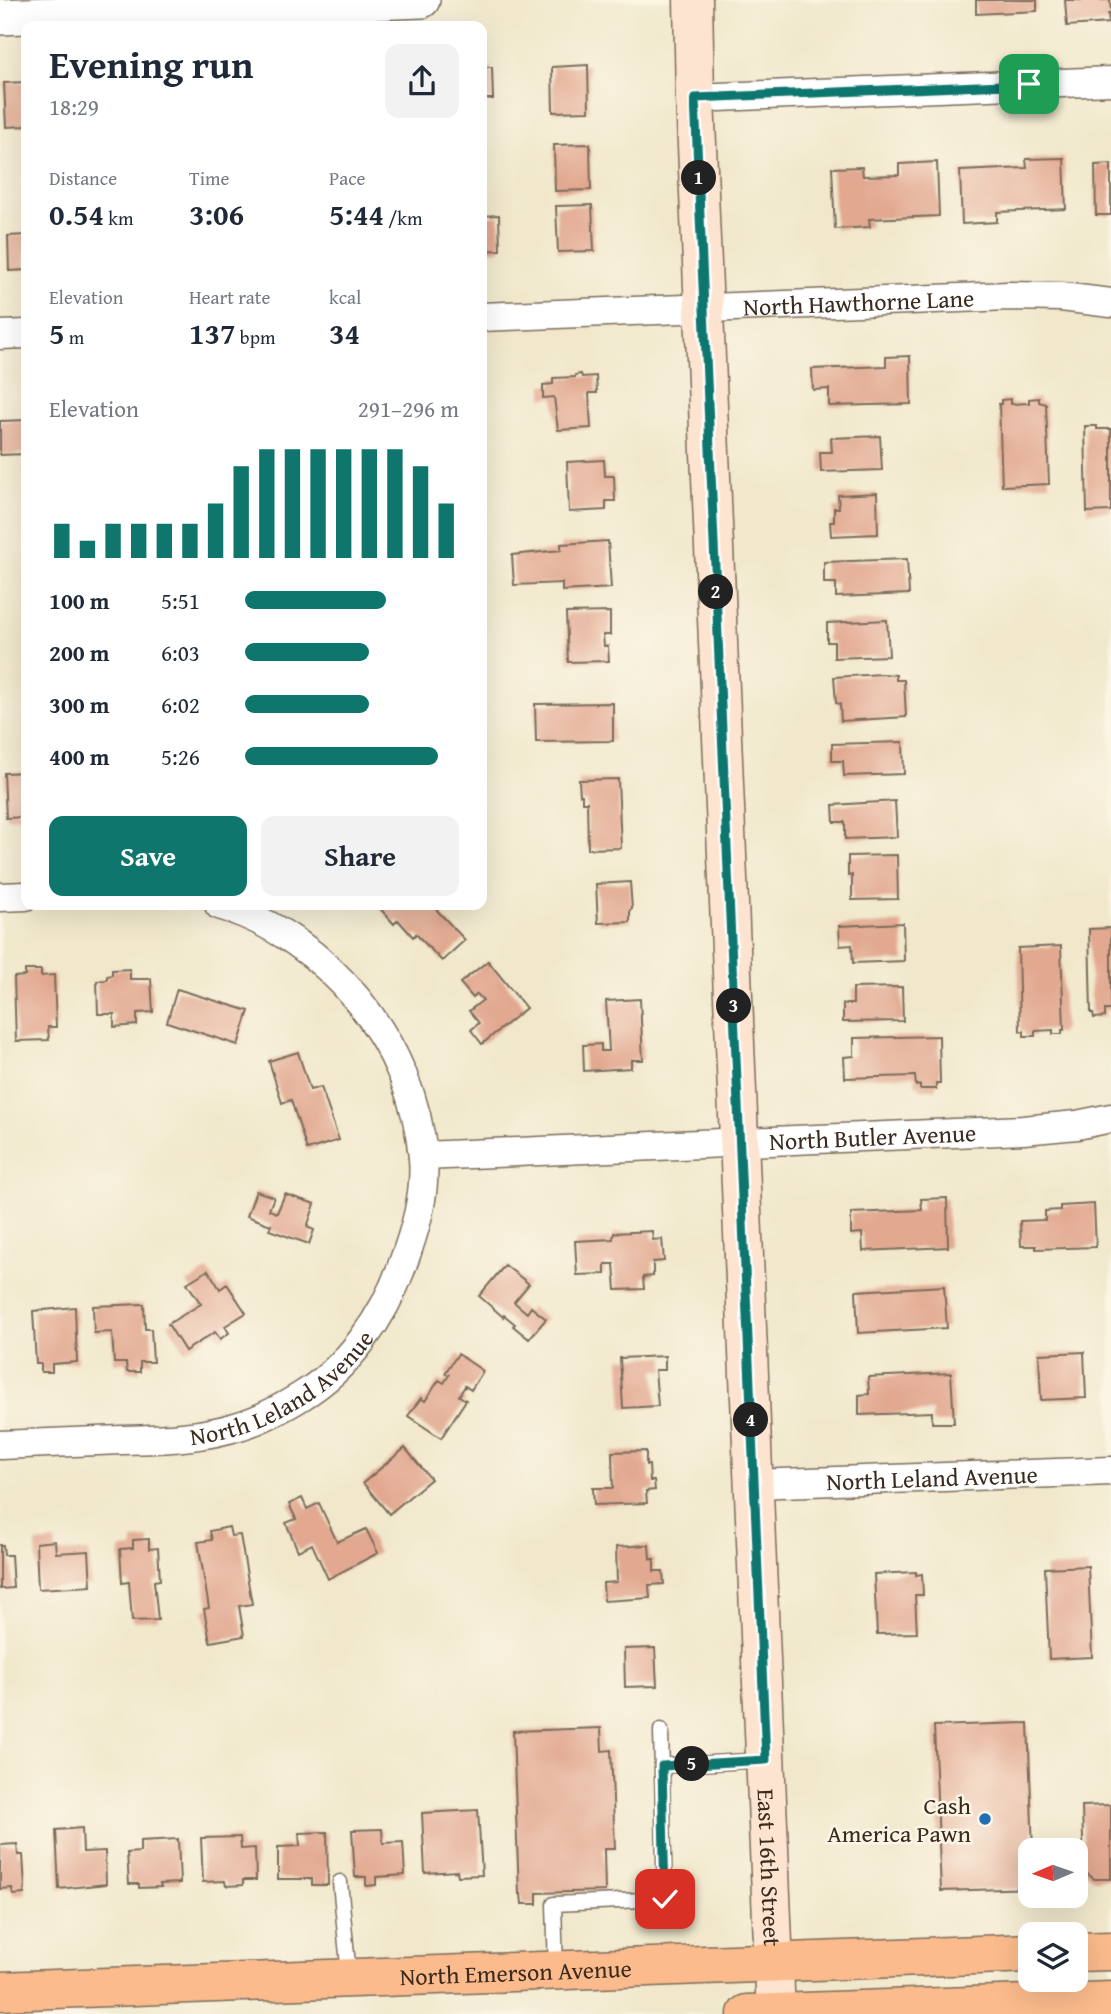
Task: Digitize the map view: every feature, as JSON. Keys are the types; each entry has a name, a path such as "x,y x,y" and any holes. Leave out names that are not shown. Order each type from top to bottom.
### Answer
{"main road":[{"name":"East 16th Street","path":"692,0 774,1963 766,2014"},
{"path":"1088,1952 1111,1951"},
{"name":"North Emerson Avenue","path":"0,1991 1018,1954"},
{"path":"766,2014 1111,2001"}],"street":[{"path":"0,18 260,3 422,0"},
{"path":"695,98 1111,80"},
{"name":"North Hawthorne Lane","path":"487,317 1034,296 1111,303"},
{"path":"0,335 21,334"},
{"path":"0,897 21,896"},
{"name":"North Leland Avenue","path":"0,1444 181,1438 255,1420 300,1397 349,1356 373,1326 397,1282 418,1218 423,1177 423,1156 413,1105 400,1068 376,1023 352,992 314,956 272,927 231,910"},
{"name":"North Butler Avenue","path":"423,1156 1038,1130 1111,1118"},
{"name":"North Leland Avenue","path":"754,1484 1111,1471"}],"lane":[{"path":"556,1970 554,1904 665,1899 661,1730"},
{"path":"662,1766 766,1760"},
{"path":"340,1882 349,1978"}],"building":[{"path":"976,0 1037,0 1037,11 976,14"},
{"path":"1065,0 1110,0 1109,23 1067,26"},
{"path":"588,65 589,111 553,112 552,67"},
{"path":"487,67 492,67 493,99 487,99"},
{"path":"21,82 21,126 6,127 4,83"},
{"path":"590,144 591,190 555,191 554,145"},
{"path":"1064,158 1066,209 997,212 997,222 962,224 960,171 1027,168 1026,159"},
{"path":"937,162 939,216 869,219 870,227 835,229 832,168 862,167 863,176 899,175 899,164"},
{"path":"1111,164 1111,215 1096,215 1095,165"},
{"path":"592,205 594,251 558,252 556,206"},
{"path":"499,215 500,250 487,251 487,216"},
{"path":"21,235 21,270 9,271 8,236"},
{"path":"910,356 911,404 829,406 829,389 813,390 812,369 886,366 886,357"},
{"path":"581,374 582,377 596,376 597,393 589,393 591,428 558,430 554,397 543,398 543,385 553,384 553,378 575,377"},
{"path":"1039,398 1039,402 1046,404 1049,484 1002,486 999,404 1001,400 1011,399 1011,404 1029,403 1029,399"},
{"path":"21,420 21,454 0,455 0,421"},
{"path":"1085,426 1111,429 1111,511 1087,512"},
{"path":"880,436 882,470 821,472 820,452 832,452 831,438"},
{"path":"604,460 605,476 614,476 615,501 606,501 606,510 569,512 567,462"},
{"path":"877,493 878,534 831,536 830,522 834,522 834,508 839,508 838,495"},
{"path":"608,541 611,588 562,591 562,583 514,585 512,555 561,550 561,544"},
{"path":"907,559 909,594 836,597 836,583 824,583 824,562"},
{"path":"610,612 610,635 603,635 604,646 608,646 609,661 568,662 566,613"},
{"path":"887,620 889,656 834,658 834,642 827,642 827,623"},
{"path":"896,675 896,680 904,680 906,717 841,721 840,704 836,703 834,677"},
{"path":"613,703 613,741 536,742 535,704"},
{"path":"903,742 904,774 844,776 843,761 832,761 832,744"},
{"path":"21,772 21,817 6,818 4,773"},
{"path":"618,779 621,848 588,849 587,802 582,802 579,780"},
{"path":"895,801 897,837 845,839 845,822 834,822 833,805"},
{"path":"897,855 898,899 852,900 852,875 848,876 848,856"},
{"path":"630,882 630,922 598,923 596,884"},
{"path":"381,910 437,910 465,940 442,961 416,934 413,937 398,920 394,924"},
{"path":"903,923 904,961 853,963 852,945 840,946 839,926"},
{"path":"1111,928 1111,1010 1105,1010 1105,1017 1094,1018 1091,1013 1089,929"},
{"path":"1061,946 1064,1030 1062,1034 1053,1034 1053,1030 1035,1031 1035,1036 1024,1036 1024,1031 1020,1031 1018,948"},
{"path":"488,961 526,1008 482,1044 471,1030 479,1023 469,1011 483,1000 477,994 473,998 460,983"},
{"path":"130,969 130,979 151,979 153,1012 137,1013 137,1025 114,1027 114,1014 98,1014 97,981 107,980 107,976 112,975 112,970"},
{"path":"25,970 41,970 41,976 54,975 56,1027 48,1027 49,1040 16,1041 14,977 25,976"},
{"path":"902,987 903,1021 843,1022 843,1004 853,1004 853,988"},
{"path":"177,989 249,1011 238,1045 167,1022"},
{"path":"640,999 643,1060 631,1060 631,1068 584,1071 583,1045 601,1044 601,1051 609,1051 606,1001"},
{"path":"939,1036 940,1083 936,1083 936,1089 920,1089 920,1085 916,1086 915,1076 845,1078 844,1057 854,1056 854,1038"},
{"path":"298,1052 310,1090 321,1087 339,1140 307,1150 291,1100 282,1103 269,1061"},
{"path":"256,1191 274,1197 269,1210 277,1213 285,1194 315,1204 307,1227 314,1230 309,1244 269,1230 271,1225 247,1216"},
{"path":"947,1198 948,1247 863,1251 862,1233 851,1234 851,1213 922,1210 921,1199"},
{"path":"1094,1204 1096,1247 1036,1249 1036,1246 1021,1246 1020,1221 1045,1220 1045,1211 1060,1210 1060,1206"},
{"path":"652,1231 653,1240 662,1239 664,1261 653,1262 653,1276 643,1277 644,1289 616,1290 614,1264 605,1264 605,1274 577,1275 575,1241 613,1239 614,1233"},
{"path":"505,1265 529,1284 514,1302 527,1313 531,1307 546,1319 529,1339 513,1326 515,1324 479,1296"},
{"path":"208,1270 220,1289 227,1284 246,1313 225,1326 229,1333 220,1339 215,1332 185,1351 168,1324 201,1304 187,1283"},
{"path":"944,1286 947,1328 858,1333 856,1291"},
{"path":"144,1304 145,1329 151,1329 153,1362 140,1362 140,1372 127,1372 126,1363 114,1363 112,1332 94,1333 93,1306"},
{"path":"75,1307 77,1362 52,1364 52,1372 41,1372 41,1364 36,1364 33,1311"},
{"path":"1084,1352 1086,1398 1041,1400 1039,1354"},
{"path":"458,1354 483,1371 471,1390 465,1386 459,1396 466,1400 441,1438 408,1416 421,1398 425,1401 439,1380 444,1383 449,1375 445,1373"},
{"path":"665,1356 665,1370 655,1370 658,1406 623,1408 620,1358"},
{"path":"951,1373 954,1423 932,1423 932,1412 859,1415 859,1395 869,1394 868,1377"},
{"path":"405,1448 431,1479 389,1514 363,1483"},
{"path":"646,1451 646,1465 649,1465 650,1481 654,1481 655,1490 646,1491 647,1503 594,1505 593,1488 613,1488 612,1452"},
{"path":"302,1498 307,1509 319,1503 337,1542 366,1529 378,1553 328,1579 312,1544 298,1551 286,1523 296,1519 289,1504"},
{"path":"229,1527 231,1536 240,1535 252,1604 239,1606 244,1636 210,1642 204,1609 209,1608 198,1542 212,1540 210,1531"},
{"path":"149,1539 149,1549 158,1548 160,1580 154,1581 158,1620 132,1621 129,1582 122,1583 120,1549 133,1548 133,1540"},
{"path":"55,1541 56,1553 89,1551 91,1586 38,1589 36,1543"},
{"path":"0,1545 3,1545 4,1555 11,1555 13,1588 0,1589"},
{"path":"649,1545 650,1559 654,1559 654,1571 663,1571 664,1584 649,1585 650,1598 604,1601 603,1583 617,1582 616,1547"},
{"path":"1088,1566 1092,1657 1049,1659 1045,1568"},
{"path":"916,1572 916,1575 922,1574 923,1595 915,1595 917,1633 877,1634 874,1574"},
{"path":"655,1648 657,1686 625,1687 624,1649"},
{"name":"Cash America Pawn","path":"1028,1723 1033,1838 1018,1838 1018,1888 941,1891 934,1726"},
{"path":"601,1728 602,1751 611,1750 615,1849 604,1849 605,1891 537,1893 537,1904 522,1904 519,1894 513,1731"},
{"path":"1111,1805 1111,1879 1094,1879 1088,1874 1088,1838 1083,1838 1082,1806"},
{"path":"478,1810 482,1875 458,1876 457,1871 425,1873 422,1813"},
{"path":"82,1828 83,1852 105,1851 106,1884 59,1889 56,1830"},
{"path":"382,1829 383,1843 403,1842 405,1875 376,1877 376,1885 366,1886 366,1877 355,1877 352,1830"},
{"path":"327,1832 328,1885 312,1885 312,1879 278,1879 278,1847 300,1846 299,1833"},
{"path":"240,1837 241,1849 255,1848 256,1880 243,1880 243,1885 226,1886 225,1881 203,1882 201,1838"},
{"path":"178,1839 180,1883 139,1888 139,1884 129,1884 127,1853 140,1852 140,1841"},
{"path":"17,1844 18,1855 23,1855 25,1888 24,1894 13,1895 12,1888 0,1889 0,1845"}],"place":[{"name":"Cash America Pawn","path":"985,1819"}],"route":[{"path":"665,1899 662,1766 766,1760 695,98 1029,84"}]}
